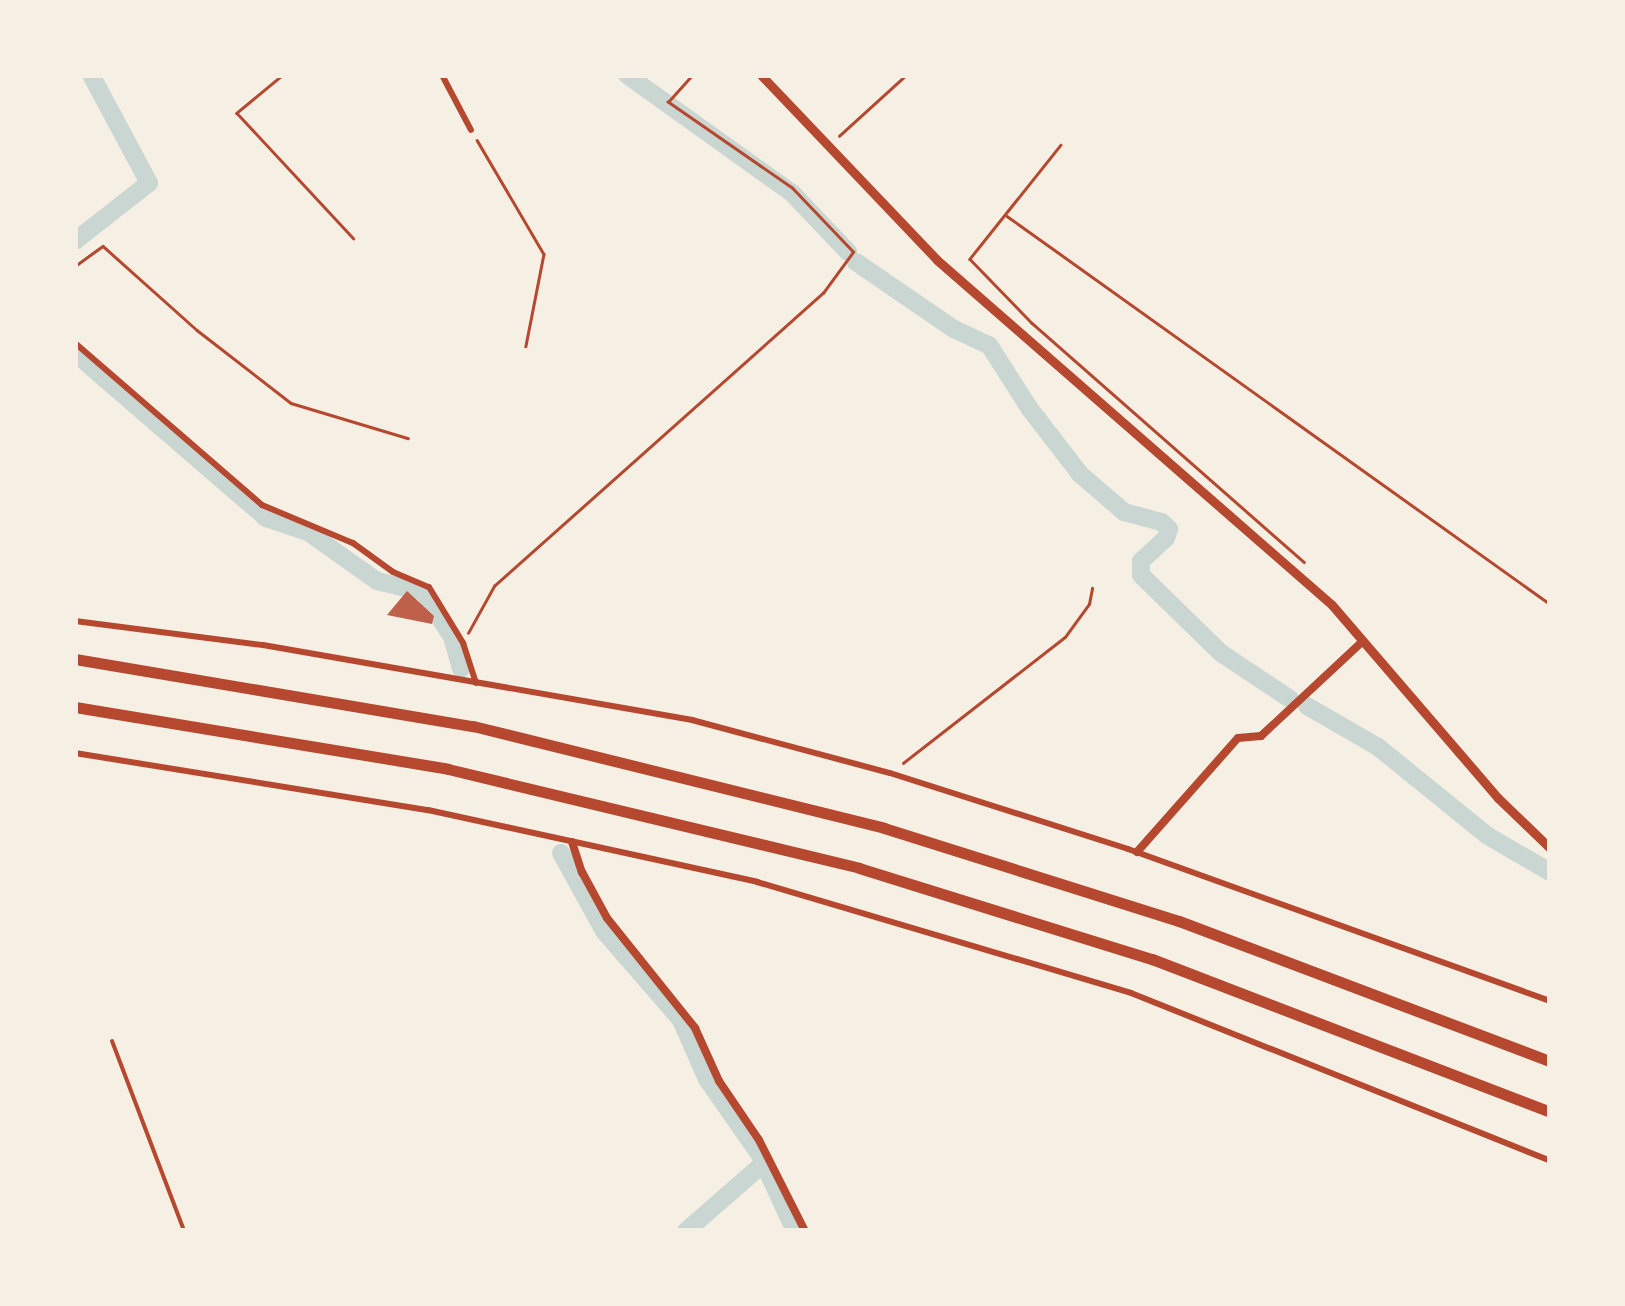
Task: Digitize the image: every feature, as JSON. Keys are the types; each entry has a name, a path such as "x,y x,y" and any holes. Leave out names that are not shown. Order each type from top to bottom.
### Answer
{"highway":[{"path":"75,660 474,726 884,828 1179,921 1550,1061"},
{"path":"75,707 448,769 859,868 1152,959 1504,1091 1550,1112"}],"main road":[{"path":"762,75 937,260 1301,577 1363,641 1498,798 1550,848"}],"street":[{"path":"442,75 471,130"},
{"path":"75,343 262,505 353,543 393,572 429,588 463,643 476,683"},
{"path":"75,621 263,645 692,720 890,774 1137,852 1550,1001"},
{"path":"1137,852 1238,738 1261,736 1363,641"},
{"path":"75,753 428,810 757,882 1131,993 1550,1161"},
{"path":"572,842 582,872 607,918 695,1028 718,1081 759,1140 805,1231"}],"lane":[{"path":"112,1041 184,1231"}],"path":[{"path":"282,75 238,113 353,238"},
{"path":"463,643 494,586 823,293 854,252 792,188 668,102 692,75"},
{"path":"827,147 906,75"},
{"path":"471,130 544,254 526,346"},
{"path":"1061,145 970,259 1032,322 1314,571"},
{"path":"1007,216 1550,604"},
{"path":"75,266 103,246 197,330 291,403 408,438"},
{"path":"890,774 1065,637 1089,604 1092,588"}],"building":[{"path":"407,591 434,616 432,624 387,615"}],"waterway":[{"path":"75,241 149,183 91,75"},
{"path":"627,75 793,194 848,252"},
{"path":"856,262 954,329 989,345 1030,409 1080,474 1124,512 1162,522 1169,529 1166,538 1141,561 1141,575 1221,653 1290,699"},
{"path":"75,353 266,518 308,532 377,581 423,592 452,637 461,669"},
{"path":"1307,706 1378,747 1488,836 1550,872"},
{"path":"561,853 604,931 681,1020 707,1079 760,1155 795,1231"},
{"path":"686,1231 764,1163"}]}
